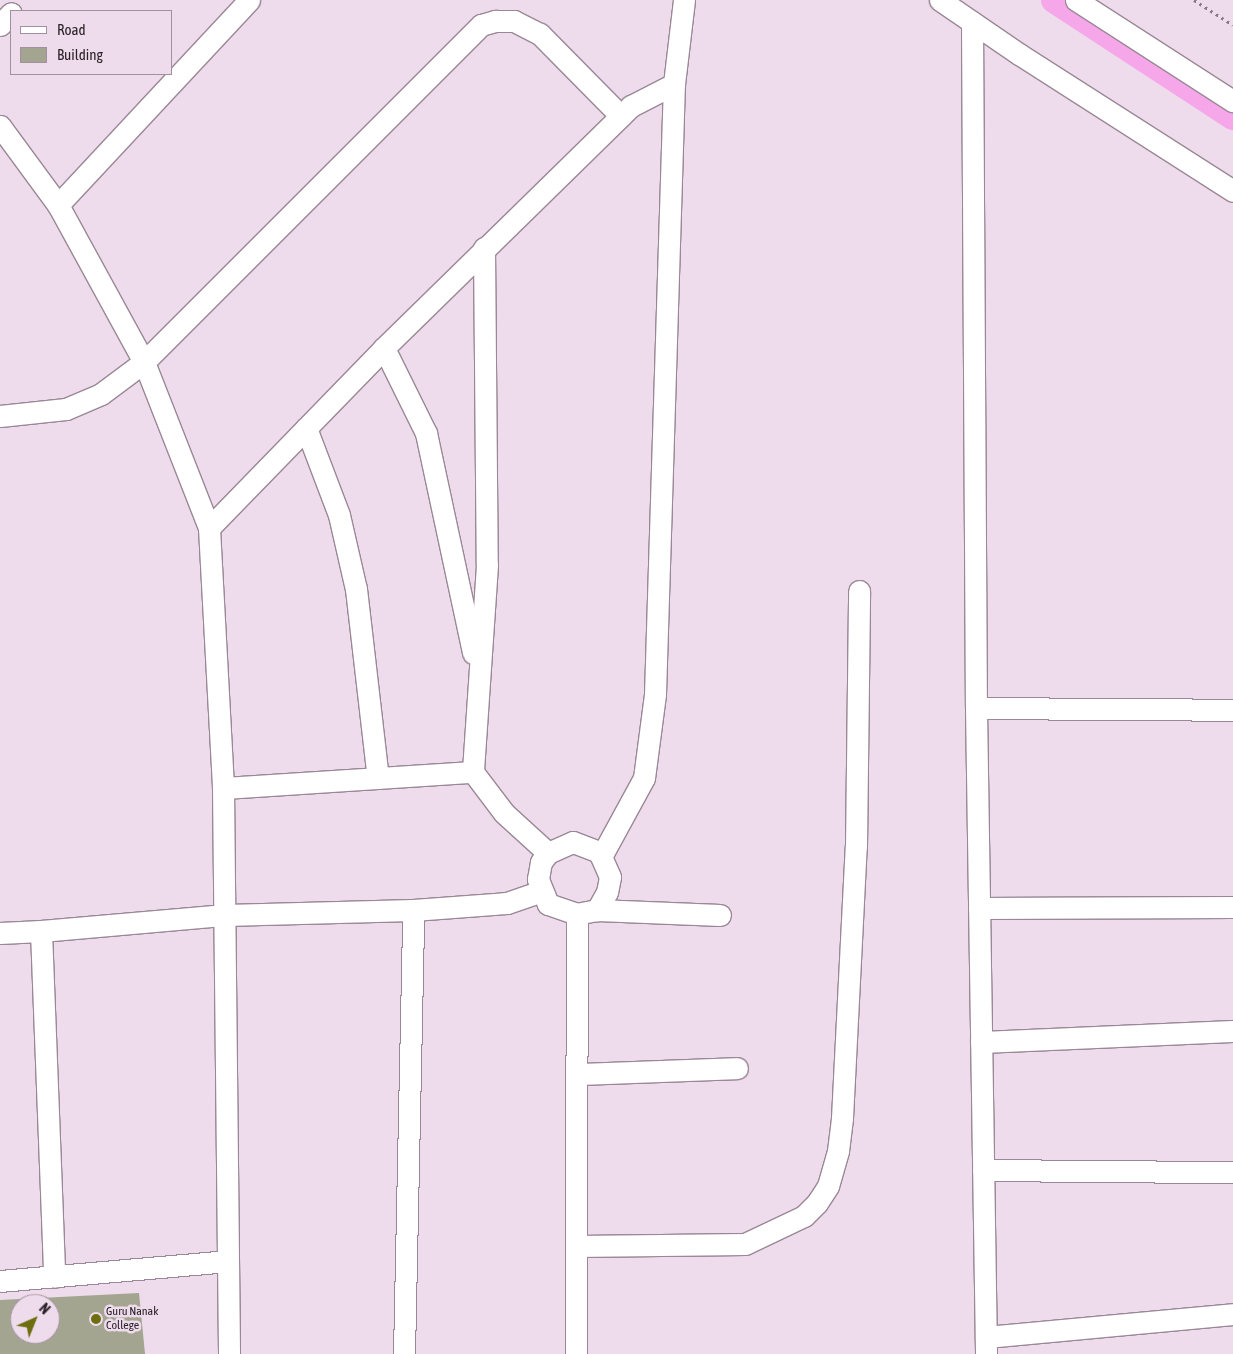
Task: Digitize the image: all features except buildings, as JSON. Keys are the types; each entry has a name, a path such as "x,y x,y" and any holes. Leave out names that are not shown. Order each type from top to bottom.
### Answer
{"street":[{"path":"14,10 24,0"},
{"path":"58,205 249,0"},
{"path":"602,855 644,778 655,694 674,84 684,0"},
{"path":"940,0 1233,191"},
{"path":"1076,0 1233,101"},
{"path":"0,24 10,14"},
{"path":"0,416 66,409 102,394 144,362 481,25 495,21 514,21 540,34 621,116"},
{"path":"972,22 976,708 986,1345 1233,1314"},
{"path":"209,528 484,248 631,106 674,84"},
{"path":"0,126 58,205 144,362 209,528 223,788 229,1354"},
{"path":"484,248 487,564 473,772 504,813 548,853"},
{"path":"384,348 426,433 478,676"},
{"path":"306,428 340,515 356,589 378,778"},
{"path":"576,1246 745,1244 804,1216 817,1203 828,1186 838,1151 842,1109 856,846 859,591"},
{"path":"976,708 1233,710"},
{"path":"223,788 473,772"},
{"path":"576,1354 577,1074 587,912 607,892 610,877 602,855 599,852 573,842 548,853 541,862 538,879 541,891 548,904 587,912 720,915"},
{"path":"0,933 41,932 225,915 413,910 507,903 541,891"},
{"path":"979,908 1233,907"},
{"path":"404,1354 413,910"},
{"path":"41,932 54,1277"},
{"path":"981,1042 1233,1031"},
{"path":"577,1074 737,1068"},
{"path":"983,1170 1233,1172"},
{"path":"0,1281 227,1261"}],"path":[{"path":"1194,0 1233,25"}],"waterway":[{"path":"1054,0 1233,117"}],"place":[{"name":"Guru Nanak College","path":"96,1319"}]}
